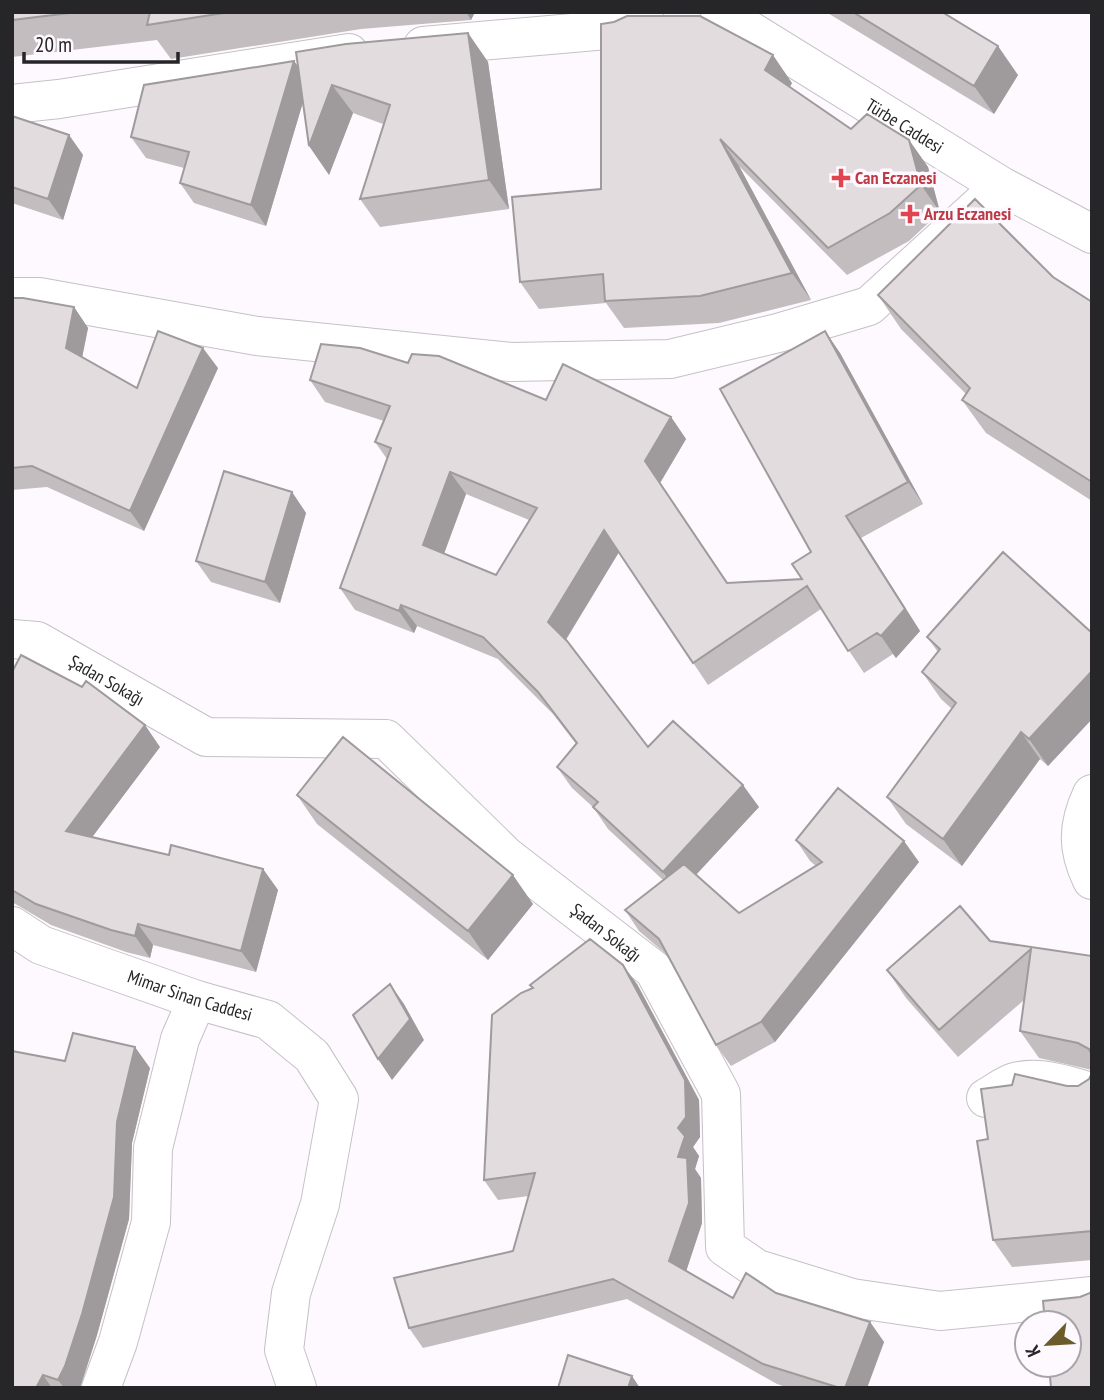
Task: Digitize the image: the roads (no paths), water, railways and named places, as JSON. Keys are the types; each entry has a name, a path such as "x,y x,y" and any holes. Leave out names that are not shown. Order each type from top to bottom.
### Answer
{"street":[{"path":"12,104 384,49 630,28 644,12"},
{"name":"Türbe Caddesi","path":"720,12 1001,186 1092,234"},
{"path":"12,297 39,297 257,336 497,360 670,359 778,333 869,306 1001,186"},
{"name":"Şadan Sokağı","path":"12,639 37,642 206,737 386,739 506,856 654,970 720,1094 725,1247 757,1269 852,1298 940,1311 1092,1296"},
{"path":"1092,794 1086,806 1079,837 1083,862 1092,880"},
{"name":"Mimar Sinan Caddesi","path":"12,926 41,945 197,1000 268,1020 312,1056 339,1099 320,1204 291,1293 284,1350 297,1388"},
{"path":"101,1388 118,1342 151,1222 153,1147 180,1039 197,1000"},
{"path":"986,1098 1013,1082 1031,1080 1064,1084 1092,1092"}],"place":[{"name":"Can Eczanesi","path":"841,178"},
{"name":"Arzu Eczanesi","path":"910,214"}]}
